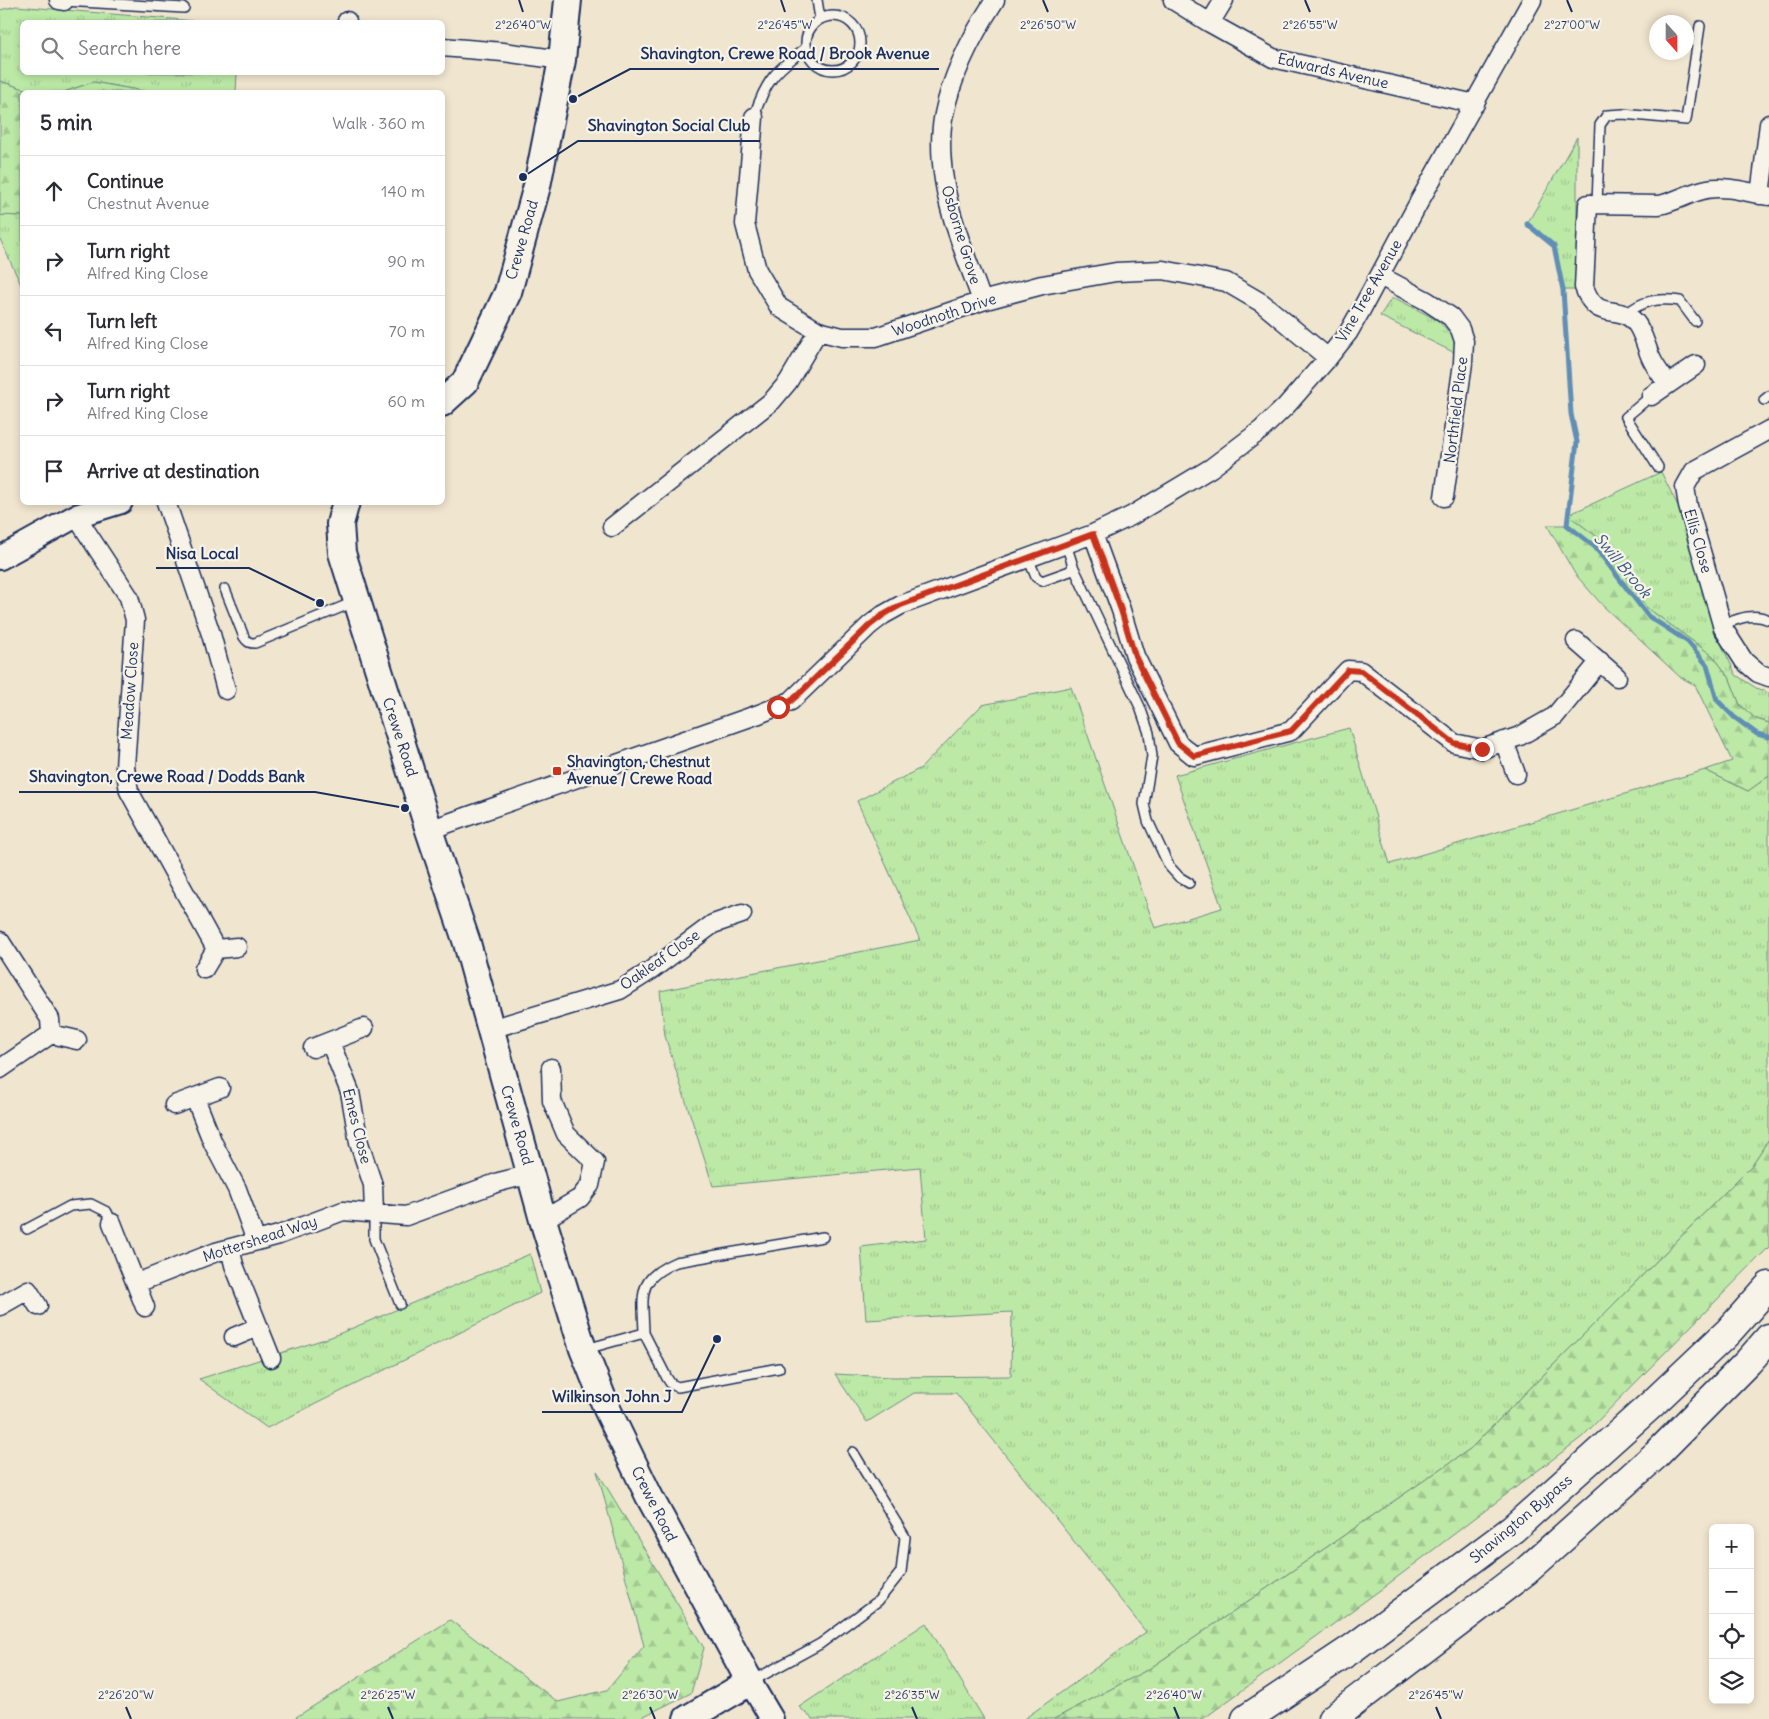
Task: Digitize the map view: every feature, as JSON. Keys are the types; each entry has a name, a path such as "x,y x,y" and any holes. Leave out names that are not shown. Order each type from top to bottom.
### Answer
{"highway":[{"name":"Shavington Bypass","path":"1246,1719 1353,1648 1513,1529 1666,1391 1728,1332 1769,1286"},
{"path":"1332,1719 1526,1571 1656,1455 1748,1362 1769,1338"}],"main road":[{"name":"Crewe Road","path":"445,400 465,382 508,292 537,186 562,60 568,0"},
{"name":"Crewe Road","path":"345,505 340,524 342,553 429,830 467,943 543,1220 583,1349 607,1409 649,1496 750,1682"},
{"path":"687,1719 750,1682"}],"street":[{"name":"Osborne Grove","path":"982,301 949,204 941,160 944,114 955,76 970,44 995,0"},
{"name":"Edwards Avenue","path":"1173,0 1273,58 1475,104"},
{"path":"1210,23 1224,0"},
{"name":"Vine Tree Avenue","path":"429,830 791,701 870,625 883,615 901,605 1093,534 1131,516 1186,485 1235,451 1286,406 1348,333 1532,0"},
{"path":"445,47 503,52 562,60"},
{"name":"Woodnoth Drive","path":"754,117 745,224 756,270 779,307 818,331 842,337 876,336 982,301 1042,285 1116,272 1163,270 1226,282 1262,303 1328,358"},
{"path":"1668,384 1652,361 1640,329 1635,322 1626,315 1596,308 1588,298 1584,287 1588,204 1659,206 1669,204 1700,190 1717,188 1765,196 1769,124"},
{"name":"Northfield Place","path":"1380,276 1427,301 1451,317 1460,330 1464,341 1463,363 1444,497"},
{"path":"612,527 772,401 788,382 818,331"},
{"path":"1651,396 1696,365"},
{"name":"Ellis Close","path":"1769,430 1694,471 1686,487 1688,506 1722,625 1744,661 1769,678"},
{"path":"0,558 76,516 111,505"},
{"path":"167,505 211,634 226,690"},
{"name":"Meadow Close","path":"76,516 129,597 135,620 125,767 129,791 216,949"},
{"path":"1093,534 1121,610 1135,656 1178,743 1194,756 1291,731 1348,670 1361,671 1454,743 1482,749 1520,736 1555,716 1600,661"},
{"path":"1576,641 1617,677"},
{"path":"1504,741 1516,774"},
{"name":"Oakleaf Close","path":"491,1029 620,990 650,971 713,924 742,914"},
{"path":"0,941 50,1019 51,1034"},
{"path":"204,969 216,949 237,946"},
{"path":"313,1048 364,1028"},
{"path":"0,1069 51,1034 77,1040"},
{"name":"Emes Close","path":"330,1042 350,1092 359,1143 373,1185 374,1213"},
{"path":"543,1220 580,1198 590,1185 595,1162 566,1134 552,1101 551,1068"},
{"path":"174,1105 220,1088"},
{"path":"194,1098 213,1143 237,1189 256,1240"},
{"name":"Mottershead Way","path":"137,1283 216,1252 278,1235 343,1211 406,1216 499,1182 531,1174"},
{"path":"112,1222 145,1307"},
{"path":"230,1248 234,1265 270,1358"},
{"path":"0,1306 28,1290 38,1306"},
{"path":"234,1337 258,1327"},
{"name":"Crewe Road","path":"750,1682 772,1719"}],"lane":[{"path":"817,0 820,19"},
{"path":"62,1 184,8"},
{"path":"828,16 837,16 853,24 858,32 860,41 856,58 849,65 841,69 832,70 815,64 806,48 806,36 811,26 828,16"},
{"path":"1597,204 1600,125 1607,115 1623,114 1686,120 1700,26"},
{"path":"754,117 761,95 769,80 806,48"},
{"path":"1626,315 1636,306 1647,302 1668,299 1680,301 1695,321"},
{"path":"1651,396 1626,418 1658,467"},
{"path":"1066,544 1073,566 1140,707 1149,733 1152,756 1144,804 1148,820 1169,866 1179,877 1189,883"},
{"path":"1028,558 1036,577 1042,581 1070,570 1073,566"},
{"path":"225,589 244,637 250,643 255,643 357,601"},
{"path":"1722,625 1744,616 1760,615 1769,620"},
{"path":"28,1230 70,1206 91,1204 107,1212 112,1222"},
{"path":"374,1213 374,1239 400,1304"},
{"path":"779,1368 678,1386 671,1384 666,1378 644,1333 643,1294 647,1281 659,1269 676,1262 823,1237"},
{"path":"583,1349 644,1333"},
{"path":"750,1682 820,1644 878,1601 901,1572 905,1537 853,1452"}],"green space":[{"path":"16,6 183,20 20,20 20,75 237,75 236,90 138,90 93,82 70,90 27,90 0,81 0,10"},
{"path":"0,81 27,90 20,90 20,216 0,215"},
{"path":"93,82 138,90 70,90"},
{"path":"1577,137 1577,290 1563,290 1553,246 1527,224"},
{"path":"0,215 20,216 20,283 0,239"},
{"path":"1391,299 1397,299 1437,320 1455,337 1457,354 1380,316"},
{"path":"1661,472 1680,510 1713,627 1736,675 1756,688 1769,693 1769,723 1756,719 1740,705 1729,677 1713,656 1646,607 1604,542 1568,515"},
{"path":"1568,515 1604,542 1646,607 1713,656 1729,677 1740,705 1756,719 1769,723 1769,776 1748,791 1705,770 1732,761 1695,685 1680,677 1603,606 1575,574 1547,525 1567,525"},
{"path":"1071,687 1155,928 1222,908 1175,775 1349,728 1390,864 1705,770 1748,791 1769,776 1769,1139 1752,1165 1470,1449 1149,1669 1054,1719 1024,1719 1146,1632 956,1393 914,1393 867,1422 835,1374 891,1377 1011,1376 1012,1312 866,1320 861,1247 926,1239 920,1167 713,1186 665,1036 660,991 920,940 857,801 921,768 982,705"},
{"path":"1769,1139 1769,1247 1582,1437 1387,1585 1203,1719 1054,1719 1149,1669 1470,1449 1752,1165"},
{"path":"530,1254 540,1293 267,1428 199,1379 331,1337"},
{"path":"597,1471 704,1648 691,1693 638,1719 293,1719 450,1620 558,1702 607,1690 644,1646"},
{"path":"926,1623 984,1719 813,1719 799,1707"}],"waterway":[{"name":"Swill Brook","path":"1527,224 1554,246 1563,290 1571,414 1577,442 1567,525 1595,547 1648,616 1688,642 1707,665 1717,700 1734,717 1757,734 1769,737"}],"place":[{"name":"Shavington, Crewe Road / Brook Avenue","path":"573,99"},
{"name":"Shavington Social Club","path":"523,177"},
{"name":"Nisa Local","path":"320,603"},
{"name":"Shavington, Chestnut Avenue / Crewe Road","path":"557,771"},
{"name":"Shavington, Crewe Road / Dodds Bank","path":"405,808"},
{"name":"Wilkinson John J","path":"717,1339"}],"route":[{"path":"778,707 791,701 870,625 901,605 1093,534 1121,610 1135,656 1178,743 1194,756 1291,731 1348,670 1361,671 1454,743 1482,749"}]}
